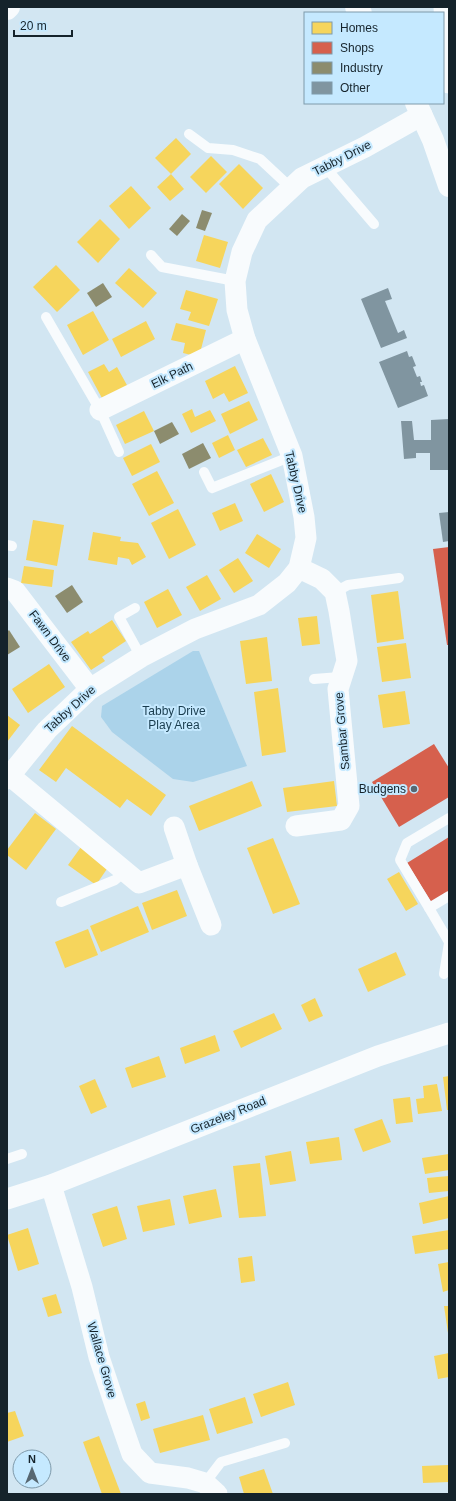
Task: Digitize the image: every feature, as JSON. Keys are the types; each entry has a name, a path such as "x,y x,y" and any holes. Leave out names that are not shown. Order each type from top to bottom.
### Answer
{"main road":[{"path":"419,109 433,140 449,186"}],"street":[{"path":"444,7 445,42 449,83"},
{"name":"Tabby Drive","path":"187,865 139,883 8,777 47,730 90,689 141,657 195,628 259,605 287,583 299,568 306,538 304,517 292,456 245,339 237,310 235,281 242,252 257,220 302,178 326,168 419,109"},
{"name":"Elk Path","path":"100,410 245,339"},
{"path":"299,568 322,579 335,592"},
{"name":"Fawn Drive","path":"7,588 15,591 90,689"},
{"name":"Sambar Grove","path":"296,826 341,820 349,806 338,689 340,677 347,661 335,592"},
{"path":"174,827 187,865 211,925"},
{"name":"Grazeley Road","path":"8,1197 51,1185 378,1056 449,1033"},
{"name":"Wallace Grove","path":"51,1185 82,1287 99,1357 132,1454 150,1473 188,1478 211,1488"}],"lane":[{"path":"189,134 208,148 233,150 260,158 290,188"},
{"path":"326,168 374,224"},
{"path":"151,255 162,267 235,281"},
{"path":"46,316 100,410 119,452"},
{"path":"204,472 212,488 292,456"},
{"path":"335,592 348,585 399,578"},
{"path":"135,608 119,618 141,657"},
{"path":"314,679 340,677"},
{"path":"444,974 449,942 400,860 407,843 449,818"},
{"path":"61,902 115,880 126,871"},
{"path":"429,908 449,896"},
{"path":"7,1159 22,1154"},
{"name":"Wallace Grove","path":"211,1488 221,1462 285,1443"}],"green space":[{"name":"Tabby Drive Play Area","path":"193,651 199,651 247,766 193,782 173,779 112,732 101,717 102,706"}],"building: Homes":[{"path":"176,138 191,154 171,174 155,158"},
{"path":"211,156 227,172 206,193 190,177"},
{"path":"239,164 263,188 243,209 219,184"},
{"path":"171,174 184,189 170,201 157,187"},
{"path":"131,186 151,208 129,229 109,206"},
{"path":"100,219 120,239 98,263 77,242"},
{"path":"204,235 228,242 220,268 196,261"},
{"path":"56,265 80,290 57,312 33,287"},
{"path":"129,268 157,293 143,308 115,283"},
{"path":"186,290 218,299 209,326 188,320 191,312 180,309"},
{"path":"93,311 109,340 83,355 67,325"},
{"path":"146,321 155,339 121,357 112,339"},
{"path":"176,323 206,330 199,357 183,353 185,343 171,340"},
{"path":"104,364 109,372 117,367 128,387 103,400 88,372"},
{"path":"235,366 248,393 229,402 224,393 213,399 205,381"},
{"path":"249,401 258,420 230,434 221,414"},
{"path":"192,409 195,417 210,410 216,421 191,433 182,414"},
{"path":"144,411 154,431 125,444 116,425"},
{"path":"228,435 235,450 219,458 212,443"},
{"path":"263,438 272,455 246,467 237,450"},
{"path":"151,444 160,462 132,476 123,458"},
{"path":"157,471 174,503 149,516 132,484"},
{"path":"271,474 284,502 264,512 250,484"},
{"path":"235,503 243,521 220,531 212,513"},
{"path":"178,509 196,545 169,559 151,523"},
{"path":"33,520 64,525 57,566 26,560"},
{"path":"93,532 121,537 120,541 138,543 146,557 132,565 129,559 118,557 117,565 88,560"},
{"path":"257,534 281,549 269,568 245,553"},
{"path":"238,558 253,581 234,593 219,570"},
{"path":"24,566 54,570 52,587 21,583"},
{"path":"207,575 221,599 200,611 186,587"},
{"path":"168,589 182,615 157,628 144,602"},
{"path":"398,591 404,639 377,643 371,595"},
{"path":"317,616 320,644 302,646 298,618"},
{"path":"112,620 126,641 102,657 105,661 91,670 71,642 88,631 90,634"},
{"path":"267,637 272,681 246,684 240,641"},
{"path":"406,643 411,678 382,682 377,647"},
{"path":"49,664 65,687 28,713 12,689"},
{"path":"278,688 286,752 262,756 254,692"},
{"path":"405,691 410,724 383,728 378,695"},
{"path":"7,715 20,725 7,742"},
{"path":"72,726 166,795 151,816 127,799 120,808 66,768 56,782 39,770"},
{"path":"252,781 262,806 199,831 189,806"},
{"path":"334,781 337,806 287,812 283,788"},
{"path":"35,813 56,829 26,870 7,855 7,850"},
{"path":"273,838 300,904 273,914 247,848"},
{"path":"81,847 109,866 96,885 68,865"},
{"path":"399,872 418,904 406,911 387,879"},
{"path":"177,890 187,916 152,930 142,903"},
{"path":"138,906 149,932 101,952 90,926"},
{"path":"88,929 98,955 65,968 55,942"},
{"path":"396,952 406,975 368,992 358,969"},
{"path":"315,998 323,1016 309,1022 301,1005"},
{"path":"274,1013 282,1029 241,1048 233,1031"},
{"path":"215,1035 220,1051 185,1064 180,1048"},
{"path":"159,1056 166,1077 132,1088 125,1068"},
{"path":"449,1076 449,1110 447,1110 443,1077"},
{"path":"95,1079 107,1107 91,1114 79,1086"},
{"path":"437,1084 442,1111 418,1114 416,1099 424,1098 423,1086"},
{"path":"410,1097 413,1122 396,1124 393,1099"},
{"path":"382,1119 391,1142 363,1152 354,1129"},
{"path":"339,1137 342,1160 310,1164 306,1142"},
{"path":"291,1151 296,1181 270,1185 265,1156"},
{"path":"449,1154 449,1170 425,1174 422,1158"},
{"path":"260,1163 266,1216 239,1218 233,1166"},
{"path":"449,1176 449,1191 429,1193 427,1178"},
{"path":"216,1189 222,1217 189,1224 183,1196"},
{"path":"449,1196 449,1218 423,1224 419,1203"},
{"path":"170,1199 175,1225 143,1232 137,1206"},
{"path":"117,1206 127,1239 103,1247 92,1214"},
{"path":"28,1228 39,1264 18,1271 7,1235"},
{"path":"449,1230 449,1249 415,1254 412,1236"},
{"path":"252,1256 255,1281 241,1283 238,1258"},
{"path":"449,1262 449,1290 443,1292 438,1264"},
{"path":"56,1294 62,1313 48,1317 42,1298"},
{"path":"444,1306 449,1306 449,1333 448,1333"},
{"path":"449,1353 449,1377 438,1379 434,1356"},
{"path":"288,1382 295,1405 261,1417 253,1394"},
{"path":"245,1397 253,1423 217,1434 209,1409"},
{"path":"145,1401 150,1418 141,1421 136,1404"},
{"path":"15,1411 24,1436 7,1442 7,1413"},
{"path":"203,1415 210,1440 160,1453 153,1429"},
{"path":"99,1436 121,1494 102,1494 83,1442"},
{"path":"448,1465 449,1482 423,1483 422,1466"},
{"path":"264,1469 273,1494 244,1494 239,1477"}],"building: Shops":[{"path":"449,547 449,645 447,645 433,549"},
{"path":"434,744 449,768 449,797 399,827 372,782"},
{"path":"449,837 449,892 432,903 407,863"}],"building: Industry":[{"path":"202,210 212,213 205,231 196,228"},
{"path":"182,214 190,221 177,236 169,229"},
{"path":"103,283 112,297 96,307 87,293"},
{"path":"172,422 179,434 160,444 154,431"},
{"path":"203,443 211,458 189,469 182,454"},
{"path":"72,585 83,602 67,613 55,596"},
{"path":"9,630 20,647 7,655 7,632"}],"building: Other":[{"path":"388,288 392,299 385,301 398,333 404,330 407,338 381,348 361,299"},
{"path":"407,351 409,357 412,356 416,366 413,367 417,377 420,376 422,382 420,382 421,386 424,385 428,396 398,408 379,362"},
{"path":"449,419 449,470 430,470 430,453 416,453 416,458 404,459 401,421 412,421 414,440 431,440 431,420"},
{"path":"449,512 449,541 443,542 439,513"}],"place":[{"name":"Budgens","path":"414,789"}]}
